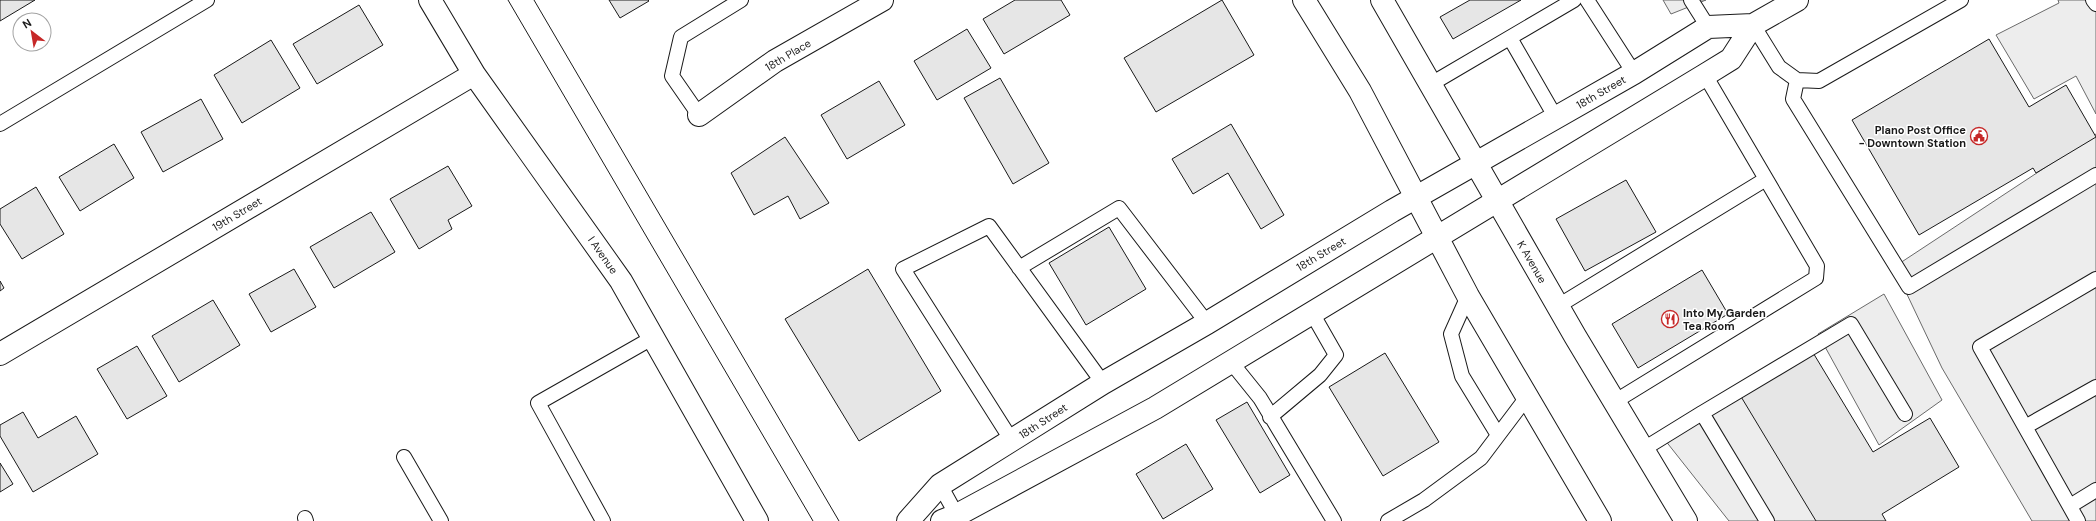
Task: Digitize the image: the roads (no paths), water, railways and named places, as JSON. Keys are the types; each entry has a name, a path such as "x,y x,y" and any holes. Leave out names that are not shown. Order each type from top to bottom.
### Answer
{"street":[{"name":"I Avenue","path":"430,0 474,74 621,281 758,521"},
{"name":"18th Place","path":"699,115 775,61 882,0"},
{"path":"1304,0 1360,91 1468,296 1600,521"},
{"name":"18th Street","path":"908,521 940,484 1012,441 1103,383 1207,323 1416,198 1634,73 1708,27 1753,25 1797,0"},
{"name":"K Avenue","path":"1384,1 1558,306 1642,450 1686,521"},
{"name":"18th Street","path":"953,519 1155,408 1498,202 1731,59 1753,25"},
{"name":"19th Street","path":"0,354 474,74"}],"lane":[{"path":"0,124 207,0"},
{"path":"699,115 672,76 681,37 741,0"},
{"path":"1431,84 1574,0"},
{"path":"1587,0 1634,73"},
{"path":"1691,0 1708,27"},
{"path":"1753,25 1779,67 1797,80 1819,81 1961,0"},
{"path":"2093,0 2096,4"},
{"path":"1510,38 1556,118"},
{"path":"1614,402 1816,278 1817,266 1705,75"},
{"path":"1797,80 1793,99 1909,287 2096,175"},
{"path":"1558,306 1766,179"},
{"path":"1019,268 1119,208 1207,323"},
{"path":"1012,441 903,270 988,226 1103,383"},
{"path":"2078,521 1980,347 2096,279"},
{"path":"1468,296 1451,334 1462,376 1498,435"},
{"path":"1270,417 1320,375 1336,355 1312,314"},
{"path":"1642,450 1851,324 1904,414"},
{"path":"603,521 538,403 654,338"},
{"path":"1230,362 1260,398 1270,417 1334,521"},
{"path":"2025,427 2096,387"},
{"path":"1388,521 1424,500 1481,458 1527,397"},
{"path":"1702,413 1767,521"},
{"path":"404,457 441,521"},
{"path":"940,484 953,519"},
{"path":"2070,506 2096,490"}],"tram line":[{"path":"508,0 813,521"},
{"path":"534,0 839,521"}],"place":[{"name":"Plano Post Office - Downtown Station","path":"1979,136"},
{"name":"Into My Garden Tea Room","path":"1670,319"}]}
